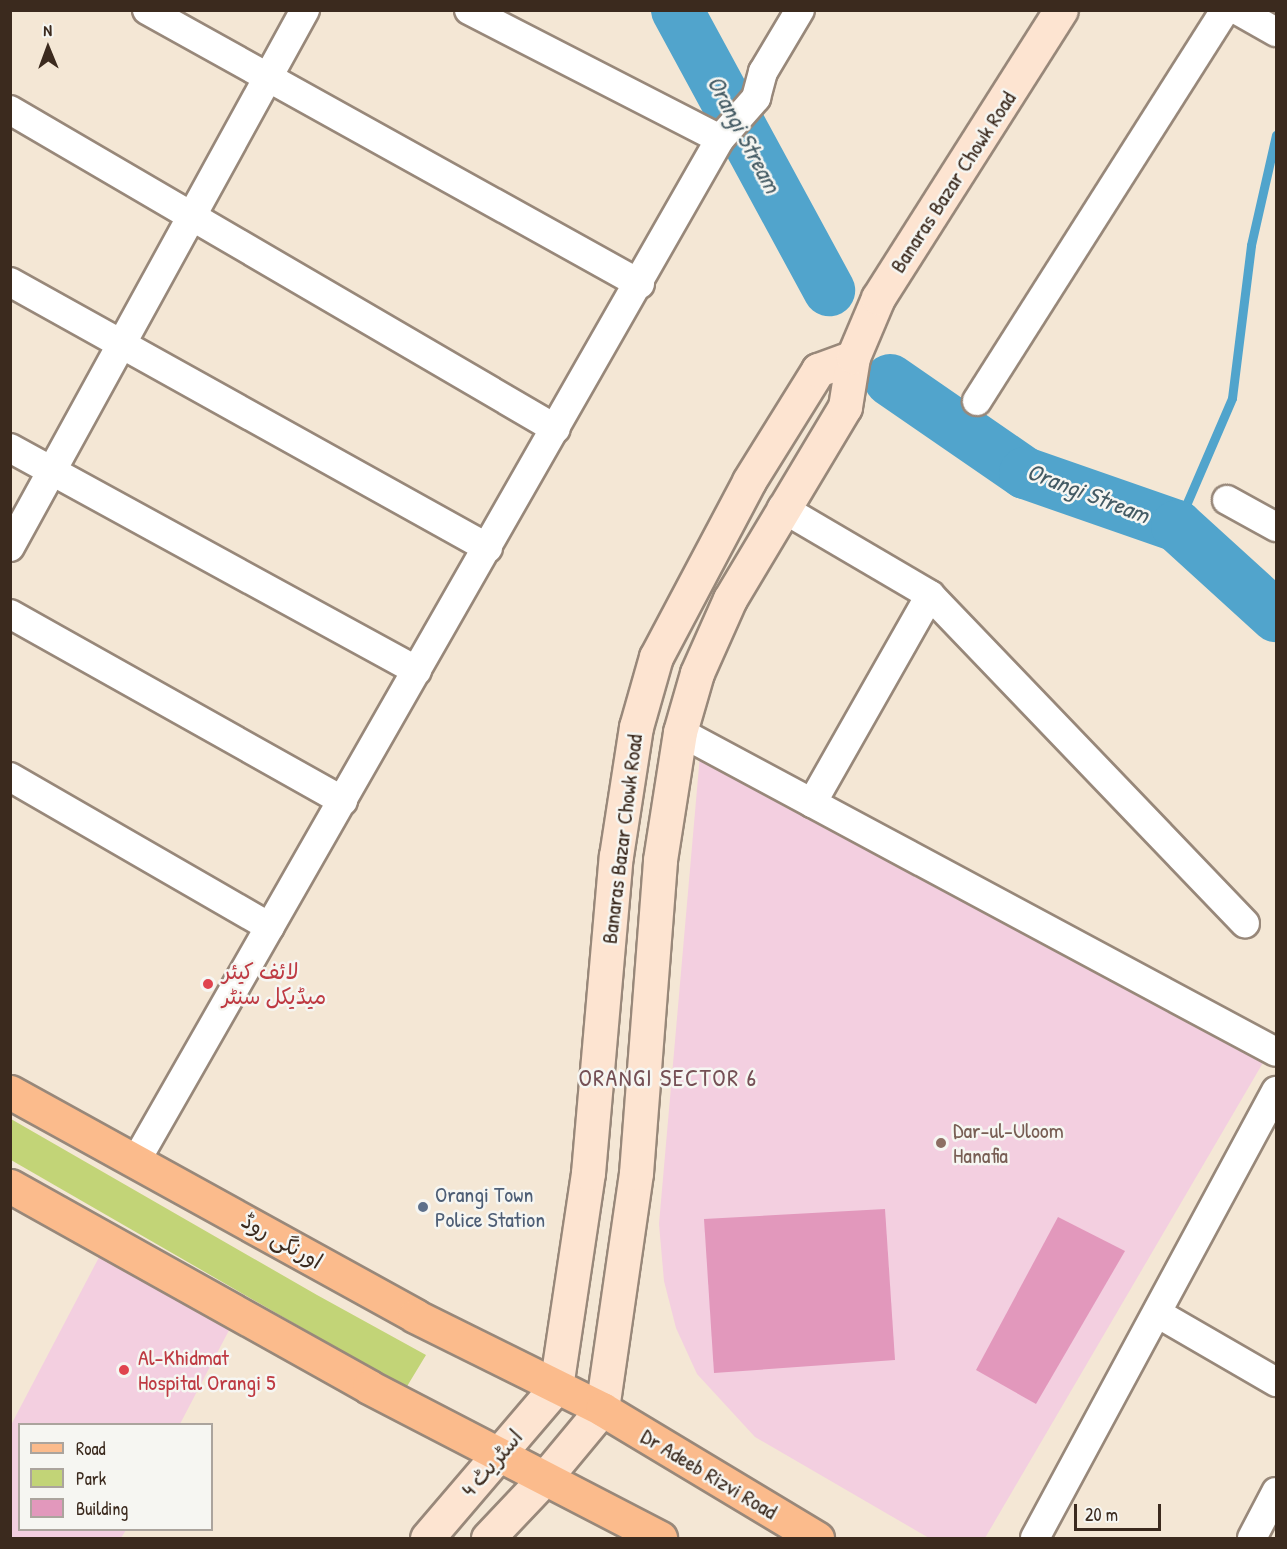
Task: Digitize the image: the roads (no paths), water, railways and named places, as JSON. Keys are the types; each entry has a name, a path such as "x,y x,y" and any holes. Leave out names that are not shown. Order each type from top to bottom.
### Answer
{"main road":[{"name":"Banaras Bazar Chowk Road","path":"602,1409 636,1173 660,860 680,732 698,673 730,599 782,508 845,407 853,357 878,298 1061,10"},
{"name":"Banaras Bazar Chowk Road","path":"556,1388 588,1173 616,856 636,727 656,657 749,481 818,370 853,357"},
{"name":"اورنگی روڈ","path":"10,1092 137,1159 415,1316 602,1409"},
{"path":"10,1186 359,1382 660,1539"},
{"name":"اسٹریٹ 4","path":"427,1539 556,1388"},
{"path":"488,1539 543,1480 602,1409"},
{"name":"Dr Adeeb Rizvi Road","path":"602,1409 817,1539"}],"street":[{"path":"147,10 268,80 640,284"},
{"path":"10,547 196,215 305,10"},
{"path":"469,10 720,139"},
{"path":"137,1159 640,284 720,139 756,98 763,72 800,10"},
{"path":"977,402 1224,10"},
{"path":"1237,10 1276,32"},
{"path":"10,110 196,215 556,429"},
{"path":"10,282 488,548"},
{"path":"10,448 417,671"},
{"path":"1227,500 1276,527"},
{"path":"782,508 930,595 1245,923"},
{"path":"812,803 930,595"},
{"path":"10,614 343,801"},
{"path":"680,732 1276,1052"},
{"path":"10,777 270,927"},
{"path":"1035,1539 1276,1091"},
{"path":"1157,1313 1276,1382"},
{"path":"1252,1539 1276,1492"}],"waterway":[{"name":"Orangi Stream","path":"677,10 829,290"},
{"path":"1177,526 1232,398 1251,245 1276,135"},
{"name":"Orangi Stream","path":"890,380 1025,473 1177,526 1276,616"}],"place":[{"name":"لائف کیئر میڈیکل سنٹر","path":"208,984"},
{"name":"Dar-ul-Uloom Hanafia","path":"941,1143"},
{"name":"Orangi Town Police Station","path":"423,1207"},
{"name":"Al-Khidmat Hospital Orangi 5","path":"124,1370"}],"district":[{"name":"ORANGI SECTOR 6","path":"668,1078"}]}
